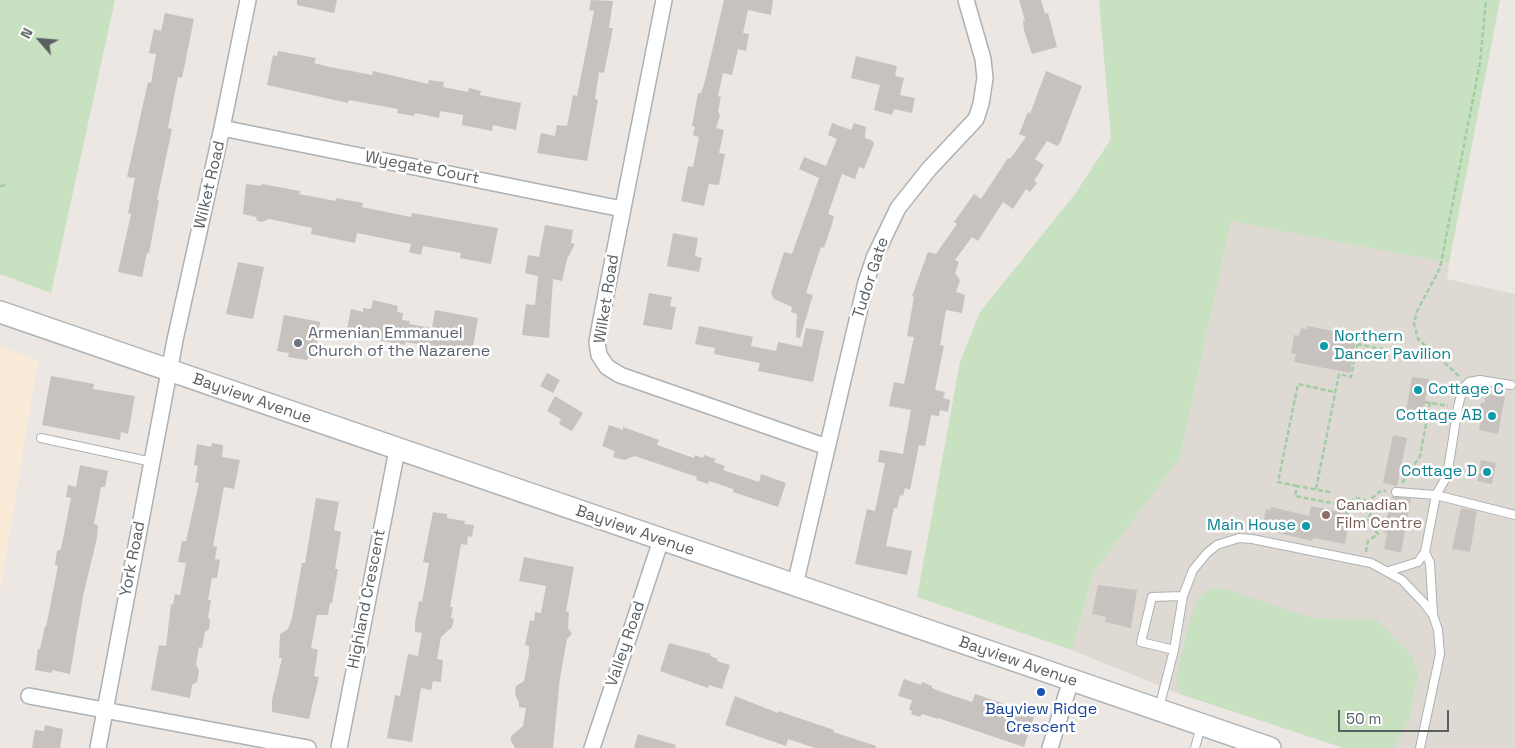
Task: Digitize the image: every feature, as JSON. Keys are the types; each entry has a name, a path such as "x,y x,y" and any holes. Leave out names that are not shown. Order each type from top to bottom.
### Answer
{"main road":[{"name":"Bayview Avenue","path":"0,312 1269,748"}],"street":[{"name":"Wilket Road","path":"169,370 248,0"},
{"name":"Wilket Road","path":"664,0 597,342 599,354 607,367 639,382 827,446"},
{"name":"Tudor Gate","path":"795,585 866,282 885,232 898,208 914,187 976,119 981,104 985,78 966,0"},
{"name":"Wyegate Court","path":"222,128 622,209"},
{"name":"York Road","path":"98,748 169,370"},
{"name":"Highland Crescent","path":"339,748 398,450"},
{"name":"Valley Road","path":"592,748 661,540"},
{"path":"1050,748 1071,680"},
{"path":"29,696 308,748"}],"lane":[{"path":"1389,572 1418,562 1425,552 1436,496 1447,476 1463,388 1469,382 1480,380 1511,385"},
{"path":"41,438 152,462"},
{"path":"1398,492 1436,496 1515,515"},
{"path":"1159,710 1174,650 1183,596 1193,570 1218,545 1239,538 1304,548 1365,561 1389,572 1415,592 1433,616"},
{"path":"1420,748 1440,654 1438,630 1433,616 1430,563 1425,552"},
{"path":"1174,650 1141,642 1152,597 1183,596"},
{"path":"1195,748 1202,725"}],"path":[{"path":"1463,388 1460,377 1418,339 1414,324 1417,311 1440,268 1480,63 1486,0"},
{"path":"0,186 6,185"},
{"path":"1316,489 1339,374 1351,377 1359,336"},
{"path":"1357,344 1424,357 1433,354"},
{"path":"1330,492 1278,482 1298,384 1335,392"},
{"path":"1425,402 1458,408"},
{"path":"1367,502 1382,490 1398,492 1405,476 1420,456 1430,402"},
{"path":"1297,486 1295,496 1347,506"},
{"path":"1355,498 1363,499 1372,511 1368,521 1358,525 1348,520 1347,506 1355,498"},
{"path":"1365,561 1368,541 1378,534 1368,521"}],"shaded area":[{"name":"Canadian Film Centre","path":"1231,220 1449,263 1447,279 1515,294 1515,748 1344,748 1180,694 1072,650 1094,572 1180,458"},
{"path":"0,346 38,360 0,593"}],"green space":[{"path":"0,0 115,0 51,293 0,274"},
{"path":"1099,0 1500,0 1449,263 1231,221 1180,458 1094,572 1072,650 917,597 960,362 980,312 1075,194 1111,139"},
{"path":"1222,588 1311,618 1377,620 1413,657 1418,674 1409,719 1394,748 1344,748 1180,694 1176,680 1190,619 1198,599 1207,590"}],"building":[{"path":"297,0 337,0 334,13 297,5"},
{"path":"591,0 613,1 609,28 613,28 604,73 599,72 595,99 598,100 587,161 537,153 541,133 555,136 557,125 567,126 573,95 577,96 594,11 589,10"},
{"path":"724,0 773,0 771,15 748,10 743,33 749,34 746,51 738,49 732,75 723,73 718,96 721,97 718,111 720,116 716,128 724,130 719,153 725,154 719,185 709,184 704,206 681,201 688,166 693,167 699,137 693,135 695,127 692,126 698,93 701,93 705,81"},
{"path":"1019,0 1041,0 1045,14 1048,13 1057,47 1032,54 1024,31 1023,21 1025,20"},
{"path":"165,13 194,19 182,78 178,77 168,128 172,129 157,200 159,200 149,253 147,253 142,277 118,272 131,214 128,213 135,178 127,177 148,82 151,83 156,54 149,53 154,29 161,31"},
{"path":"278,51 316,58 314,63 325,66 372,75 373,71 428,84 429,80 444,82 443,87 468,92 469,88 481,91 480,95 521,103 516,130 493,125 492,131 462,125 463,115 440,111 439,118 415,113 414,116 397,113 398,109 349,100 348,103 267,85 273,55 277,56"},
{"path":"856,56 897,66 895,76 904,78 900,95 915,98 912,113 894,109 892,115 874,110 880,85 851,78"},
{"path":"1046,71 1082,86 1060,143 1058,146 1047,141 1035,159 1044,165 1034,181 1037,183 1030,192 1026,189 1013,209 1003,202 978,241 972,237 955,260 959,262 955,273 960,280 956,292 965,295 962,313 946,310 940,345 944,346 935,390 945,392 943,398 950,400 948,412 940,410 939,416 931,415 925,446 919,445 910,490 905,488 903,496 900,495 897,508 894,508 886,546 912,551 907,575 855,564 867,509 875,511 885,463 878,462 880,450 903,454 911,410 889,406 894,382 904,384 914,337 907,336 914,297 912,296 928,252 936,254 957,224 954,222 974,194 981,199 1008,158 1010,159 1026,137 1019,134 1028,112 1030,114"},
{"path":"832,123 851,130 854,123 866,127 865,138 873,141 874,144 864,169 859,167 855,179 842,174 828,214 834,216 832,224 824,248 821,247 806,293 813,295 800,338 796,337 797,314 791,312 792,307 774,299 771,293 784,252 792,254 819,178 799,169 804,157 826,166 837,139 828,135"},
{"path":"246,184 261,186 262,184 300,191 299,194 336,201 336,198 363,203 362,207 411,217 412,213 498,228 491,264 460,258 461,253 423,246 421,255 409,252 411,244 357,233 355,243 311,234 312,228 269,219 262,222 257,221 256,217 243,214"},
{"path":"545,225 573,230 571,243 575,244 567,259 562,281 553,279 549,338 522,335 526,304 535,305 538,276 525,273 528,255 539,257"},
{"path":"673,233 698,238 695,256 702,258 699,272 667,266"},
{"path":"238,262 264,267 253,319 226,314"},
{"path":"649,293 672,297 670,306 676,307 672,330 643,325"},
{"path":"373,300 398,306 397,312 403,313 402,320 410,321 409,324 432,328 435,310 478,318 471,358 445,354 446,348 405,342 405,345 346,334 351,309 363,312 363,308 371,309"},
{"name":"Armenian Emmanuel Church of the Nazarene","path":"284,315 320,322 316,353 306,360 288,357 289,353 277,351"},
{"path":"699,326 753,337 751,346 776,351 778,342 802,347 806,328 824,331 813,382 758,371 760,363 714,354 715,348 695,344"},
{"name":"Northern Dancer Pavilion","path":"1307,326 1348,334 1348,337 1356,339 1350,373 1294,362 1296,354 1291,353 1294,335 1299,336 1301,328 1307,329"},
{"path":"547,373 560,380 553,393 540,386"},
{"path":"51,376 94,384 93,389 135,396 128,434 121,432 120,440 42,425"},
{"name":"Cottage C","path":"1412,377 1429,379 1423,414 1406,411"},
{"name":"Cottage AB","path":"1486,394 1505,397 1498,434 1479,430 1481,420 1478,420 1481,402 1484,403"},
{"path":"555,396 583,413 572,431 559,424 561,419 547,411"},
{"path":"609,425 623,430 623,427 659,440 657,445 694,458 695,455 703,458 704,455 716,459 714,462 725,466 723,470 759,482 761,474 786,483 778,507 733,492 733,489 709,481 708,484 696,480 697,477 635,456 624,460 613,457 615,451 602,446"},
{"path":"1393,435 1407,438 1397,486 1383,483"},
{"path":"212,443 223,445 222,457 240,460 234,489 224,487 213,546 217,547 215,559 220,560 217,578 212,578 208,600 211,600 208,617 210,621 209,629 205,632 202,648 199,647 196,664 199,671 197,682 192,685 190,698 151,690 159,645 166,646 171,604 173,605 175,594 180,595 186,563 178,562 182,541 186,541 199,483 195,482 198,466 194,465 197,444 211,447"},
{"name":"Cottage D","path":"1481,460 1496,463 1492,484 1477,481"},
{"path":"80,465 108,471 105,487 101,487 94,524 98,525 97,538 83,596 70,674 52,670 52,673 35,670 38,649 40,649 46,627 58,566 55,565 57,551 61,549 71,498 66,497 68,485 76,487"},
{"path":"1392,496 1411,499 1401,553 1384,549 1387,533 1383,532"},
{"path":"316,498 339,502 334,530 341,532 335,569 338,569 332,603 330,603 328,615 317,615 311,648 318,650 314,676 319,677 309,719 272,712 272,700 282,658 279,658 280,634 288,629 292,618 302,563 305,563"},
{"name":"Main House","path":"1311,506 1345,513 1343,522 1349,523 1345,544 1313,538 1312,541 1262,529 1266,509 1270,510 1271,507 1309,516"},
{"path":"1461,508 1477,511 1470,552 1452,549"},
{"path":"433,512 447,514 447,518 465,521 464,524 474,525 472,537 468,536 467,545 461,544 450,607 453,607 451,617 454,620 452,627 441,637 437,659 443,660 441,682 433,681 431,690 421,688 412,742 387,738 395,695 400,696 408,654 418,656 422,633 415,632 415,622 419,601 422,602 429,563 423,562"},
{"path":"524,557 574,567 566,611 569,612 568,628 572,634 567,639 560,678 553,748 515,748 511,741 511,736 523,726 526,708 519,707 515,694 516,686 524,681 529,654 529,646 525,645 530,620 534,621 535,612 541,613 546,586 519,581"},
{"path":"1098,585 1137,590 1131,628 1105,622 1106,617 1092,614"},
{"path":"669,643 711,654 710,656 718,659 717,661 730,665 722,689 709,685 708,688 660,671"},
{"path":"904,679 921,685 922,682 939,691 972,702 975,694 1035,714 1024,747 938,718 922,714 920,717 911,714 912,711 909,709 912,700 898,696"},
{"path":"735,696 778,713 778,711 834,730 833,732 876,746 876,748 815,748 788,739 786,746 725,725"},
{"path":"45,725 63,729 60,748 32,748 35,730 44,731"},
{"path":"638,734 676,745 675,748 634,748"}],"place":[{"name":"Armenian Emmanuel Church of the Nazarene","path":"298,343"},
{"name":"Northern Dancer Pavilion","path":"1324,346"},
{"name":"Cottage C","path":"1418,390"},
{"name":"Cottage AB","path":"1492,416"},
{"name":"Cottage D","path":"1487,472"},
{"name":"Canadian Film Centre","path":"1326,515"},
{"name":"Main House","path":"1306,526"},
{"name":"Bayview Ridge Crescent","path":"1041,692"}]}
